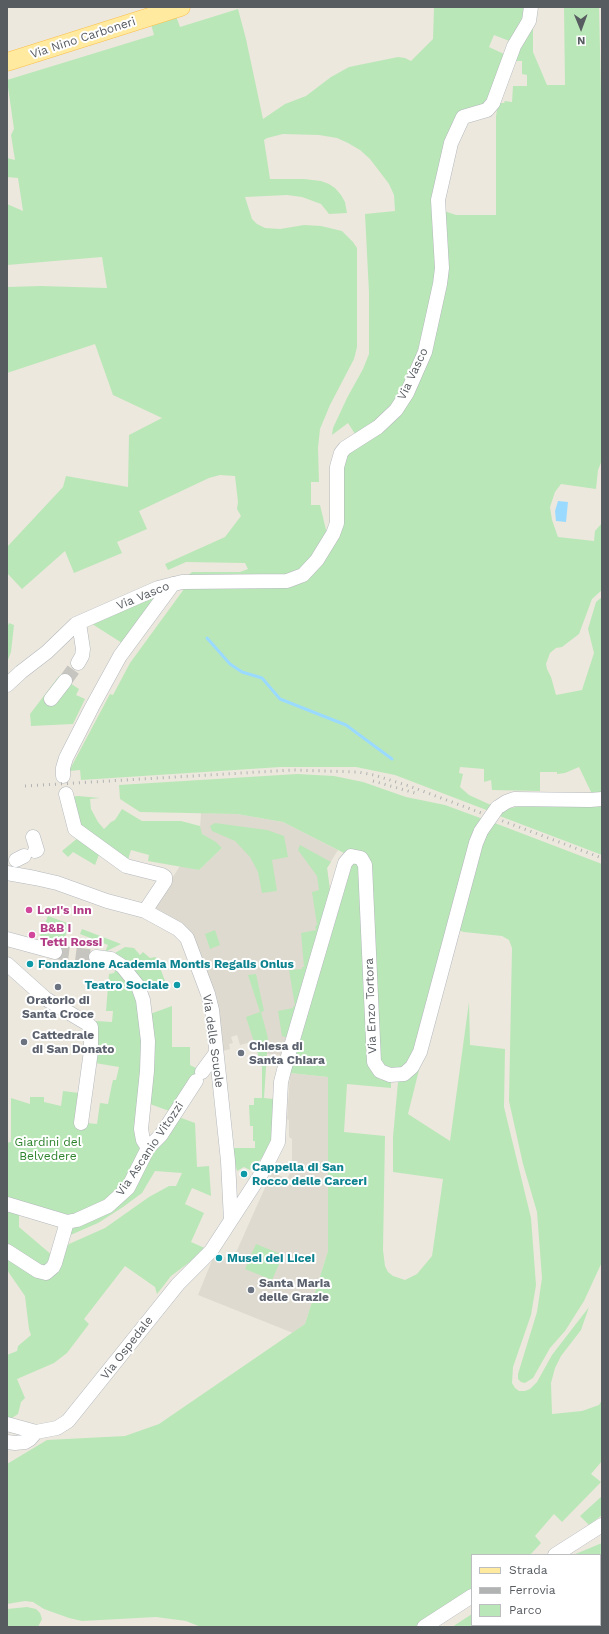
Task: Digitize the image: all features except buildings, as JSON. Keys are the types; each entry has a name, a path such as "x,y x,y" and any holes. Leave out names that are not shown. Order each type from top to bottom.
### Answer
{"main road":[{"name":"Via Nino Carboneri","path":"7,62 181,7"}],"street":[{"name":"Via Vasco","path":"7,685 20,672 47,652 79,622 158,588 182,582 287,581 303,575 310,569 333,534 337,519 337,467 341,453 345,448 378,427 396,410 407,393 425,352 440,284 442,268 438,200 451,143 463,117 487,110 493,103 514,46 529,21 531,7"},
{"path":"63,776 63,768 66,758 120,656 172,584"},
{"path":"78,663 82,656 83,649 79,622"},
{"path":"51,699 65,681"},
{"path":"66,794 75,829 126,866 165,877 165,881 145,911"},
{"name":"Via Enzo Tortora","path":"265,1168 278,1142 281,1082 284,1070 346,861 351,856 357,856 362,859 365,865 373,1059 376,1066 382,1073 398,1076 408,1072 418,1056 476,843 481,831 497,808 514,799 602,799"},
{"path":"17,862 37,850 33,837"},
{"name":"Via delle Scuole","path":"17,862 35,878 107,901 145,911 178,930 188,941 210,1002 228,1161 231,1220"},
{"path":"7,939 55,952"},
{"path":"96,957 110,959 122,966 138,986 143,1000 148,1041 147,1070 141,1129 148,1148"},
{"path":"8,968 46,999 91,1027 90,1057 81,1123"},
{"name":"Via Ascanio Vitozzi","path":"66,1222 75,1221 101,1210 119,1197 132,1181 148,1148 161,1135 199,1076 216,1053"},
{"name":"Via Ospedale","path":"36,1432 57,1428 73,1416 178,1284 211,1251 265,1168"},
{"path":"7,1204 66,1222 55,1263 46,1273 38,1271 7,1250"},
{"path":"7,1424 36,1432 25,1442 7,1442"},
{"path":"557,1554 602,1524"},
{"path":"424,1627 471,1597"}],"shaded area":[{"path":"201,813 237,814 283,822 338,850 327,868 330,890 282,1055 267,1054 268,1038 240,1045 237,1035 231,1037 233,1043 229,1044 230,1049 222,1050 196,947 151,910 180,866 199,870 222,848 202,834 200,829"},
{"path":"290,1073 328,1077 328,1251 305,1324 293,1333 198,1295 215,1253 230,1259 234,1257 272,1172 287,1179 292,1169 292,1139 289,1137 289,1120 287,1119"}],"green space":[{"path":"434,7 527,7 512,42 494,35 489,47 506,55 491,101 451,130 438,271 412,373 386,415 355,434 348,423 332,435 333,428 369,354 369,293 365,214 395,211 394,195 389,184 370,159 360,150 348,143 337,138 319,135 283,134 264,140 270,179 304,179 321,181 329,184 341,195 345,202 347,213 329,214 321,204 302,197 287,195 245,197 252,219 257,224 265,228 280,229 304,225 321,226 342,231 357,248 357,347 354,359 330,405 320,429 318,448 319,482 311,482 311,505 320,505 327,534 306,565 291,575 186,577 192,572 240,572 248,569 245,563 186,562 168,570 165,564 225,537 241,516 237,509 238,502 235,476 220,475 209,478 139,511 147,529 117,542 122,553 74,573 65,551 22,589 7,573 7,547 63,487 66,476 128,487 129,435 162,418 113,395 95,344 7,373 7,287 41,286 107,288 102,257 7,265 7,204 23,211 18,178 7,177 7,158 15,160 11,135 14,129 7,80 154,35 151,24 176,16 180,27 238,9 263,119 285,104 306,96 331,77 349,67 398,57 411,61 433,39"},
{"path":"564,7 599,7 602,134 602,460 598,470 596,489 561,484 555,492 550,507 552,520 558,537 594,541 595,531 602,523 602,590 592,599 579,634 562,647 556,648 550,653 546,664 556,695 582,690 594,653 588,629 596,602 602,597 602,792 592,794 579,767 565,773 557,774 557,772 540,772 540,791 492,790 491,780 484,782 484,769 460,767 459,773 463,774 460,787 469,795 493,806 489,811 395,775 356,767 281,767 81,780 80,770 69,771 110,694 113,695 130,663 184,589 249,587 323,562 341,469 346,454 377,433 428,353 441,210 456,215 496,215 496,116 498,103 504,103 505,101 512,102 513,86 527,86 527,75 522,74 522,61 510,61 533,28 533,52 547,85 565,85"},
{"path":"162,590 122,643 89,622"},
{"path":"9,623 14,625 11,652 7,662 7,627"},
{"path":"59,676 79,689 76,695 85,699 73,724 31,726 30,714"},
{"path":"297,774 334,776 363,782 406,797 445,805 483,819 416,1047 408,1063 396,1070 384,1066 381,1061 369,863 344,853 283,822 237,814 140,812 120,799 119,785"},
{"path":"78,796 100,798 90,799 91,809 98,822 104,829 115,820 122,809 142,821 181,821 200,826 202,834 216,842 222,848 199,870 148,861 149,855 131,850 127,863 79,827 71,797"},
{"path":"602,804 602,855 497,815 507,809 520,806"},
{"path":"492,822 602,864 602,1262 584,1301 565,1331 550,1348 533,1378 525,1383 518,1379 518,1374 537,1312 542,1278 537,1212 523,1164 509,1101 512,948 509,940 502,936 457,930 484,836"},
{"path":"215,823 267,830 284,836 288,857 272,860 277,891 262,893 258,872 250,857 235,841 212,831 210,826"},
{"path":"79,837 100,852 95,865 73,852 68,857 62,851"},
{"path":"300,845 331,862 327,868 330,890 288,1038 282,1036 278,1011 293,1008 293,1006 295,1006 289,970 302,969 302,967 304,967 301,933 316,930 315,926 317,925 312,892 319,890 317,876 298,850"},
{"path":"354,863 360,865 369,1064 371,1070 379,1079 391,1082 391,1088 347,1084 344,1132 385,1136 383,1250 385,1266 388,1272 393,1276 405,1280 417,1274 432,1256 443,1179 393,1172 393,1137 398,1082 409,1078 420,1066 408,1114 450,1141 469,1002 470,1045 505,1049 504,1107 531,1218 536,1285 531,1315 513,1367 512,1383 519,1391 530,1389 537,1382 552,1355 589,1307 581,1330 561,1356 555,1368 551,1383 552,1414 582,1411 599,1405 602,1400 602,1461 591,1474 601,1482 562,1522 554,1514 535,1536 541,1543 531,1554 471,1554 471,1591 414,1627 201,1627 186,1621 156,1617 82,1621 44,1609 33,1602 25,1601 7,1604 7,1464 47,1440 125,1436 159,1424 305,1324 328,1251 328,1077 290,1073 349,868"},
{"path":"48,916 70,924 60,949 41,947 44,940 39,938"},
{"path":"82,929 121,944 105,952 108,945 80,934"},
{"path":"215,930 220,945 210,949 205,934"},
{"path":"125,947 134,948 140,955 143,952 150,958 156,957 165,981 144,988 110,956"},
{"name":"Giardini del Belvedere","path":"116,968 133,984 143,1023 142,1144 122,1190 75,1217 7,1200 7,1143 11,1142 11,1098 30,1104 30,1097 44,1097 44,1102 61,1106 63,1091 79,1093 87,1123 97,1124 100,1103 108,1104 113,1080 116,1080 119,1067 95,1063 97,1052 96,1021 112,1022 113,1011 106,1011 109,974 114,973"},
{"path":"256,974 264,1011 261,1012 268,1038 264,1098 273,1099 273,1131 270,1144 263,1157 250,1170 244,1167 237,1171 231,1148 255,1148 255,1141 253,1141 253,1126 250,1126 249,1105 254,1105 254,1098 262,1098 262,1067 246,1017 260,1012 248,975"},
{"path":"172,1006 172,1047 190,1047 190,1065 200,1070 172,1112 147,1103 150,1014"},
{"path":"176,1116 195,1123 197,1167 209,1166 211,1196 192,1188 185,1204 204,1213 191,1242 207,1249 171,1276 157,1294 155,1287 125,1266 84,1319 89,1324 67,1353 54,1363 17,1379 25,1398 21,1402 18,1414 12,1418 7,1418 7,1355 17,1351 18,1346 31,1335 25,1296 7,1270 7,1254 40,1276 69,1244 105,1228 149,1197 169,1186 176,1186 182,1173 155,1171 142,1193 98,1223 66,1237 69,1225 100,1214"},
{"path":"7,1208 19,1211 19,1227 53,1256 47,1269 7,1247"},
{"path":"256,1244 283,1255 272,1280 245,1269"},
{"path":"602,1496 602,1515 589,1525 580,1516"},
{"path":"602,1543 602,1575 601,1554 575,1554"},
{"path":"27,1607 36,1609 40,1613 42,1619 38,1627 7,1627 7,1609"},
{"path":"471,1615 471,1626 546,1626 546,1627 452,1627"}],"water":[{"path":"558,501 568,502 566,522 556,521 555,511"}],"waterway":[{"path":"207,638 230,664 242,672 262,678 280,699 346,725 392,759"}],"tunnel":[{"path":"65,681 78,663"},
{"path":"55,952 96,957"}],"railway":[{"path":"25,786 292,770 358,772 374,775 409,786 602,858"},
{"path":"373,781 415,793"}],"place":[{"name":"Lori's Inn","path":"29,910"},
{"name":"B&B I Tetti Rossi","path":"32,935"},
{"name":"Fondazione Academia Montis Regalis Onlus","path":"30,964"},
{"name":"Teatro Sociale","path":"177,985"},
{"name":"Oratorio di Santa Croce","path":"58,987"},
{"name":"Cattedrale di San Donato","path":"24,1042"},
{"name":"Chiesa di Santa Chiara","path":"241,1053"},
{"name":"Cappella di San Rocco delle Carceri","path":"244,1174"},
{"name":"Musei dei Licei","path":"219,1258"},
{"name":"Santa Maria delle Grazie","path":"251,1290"}]}
